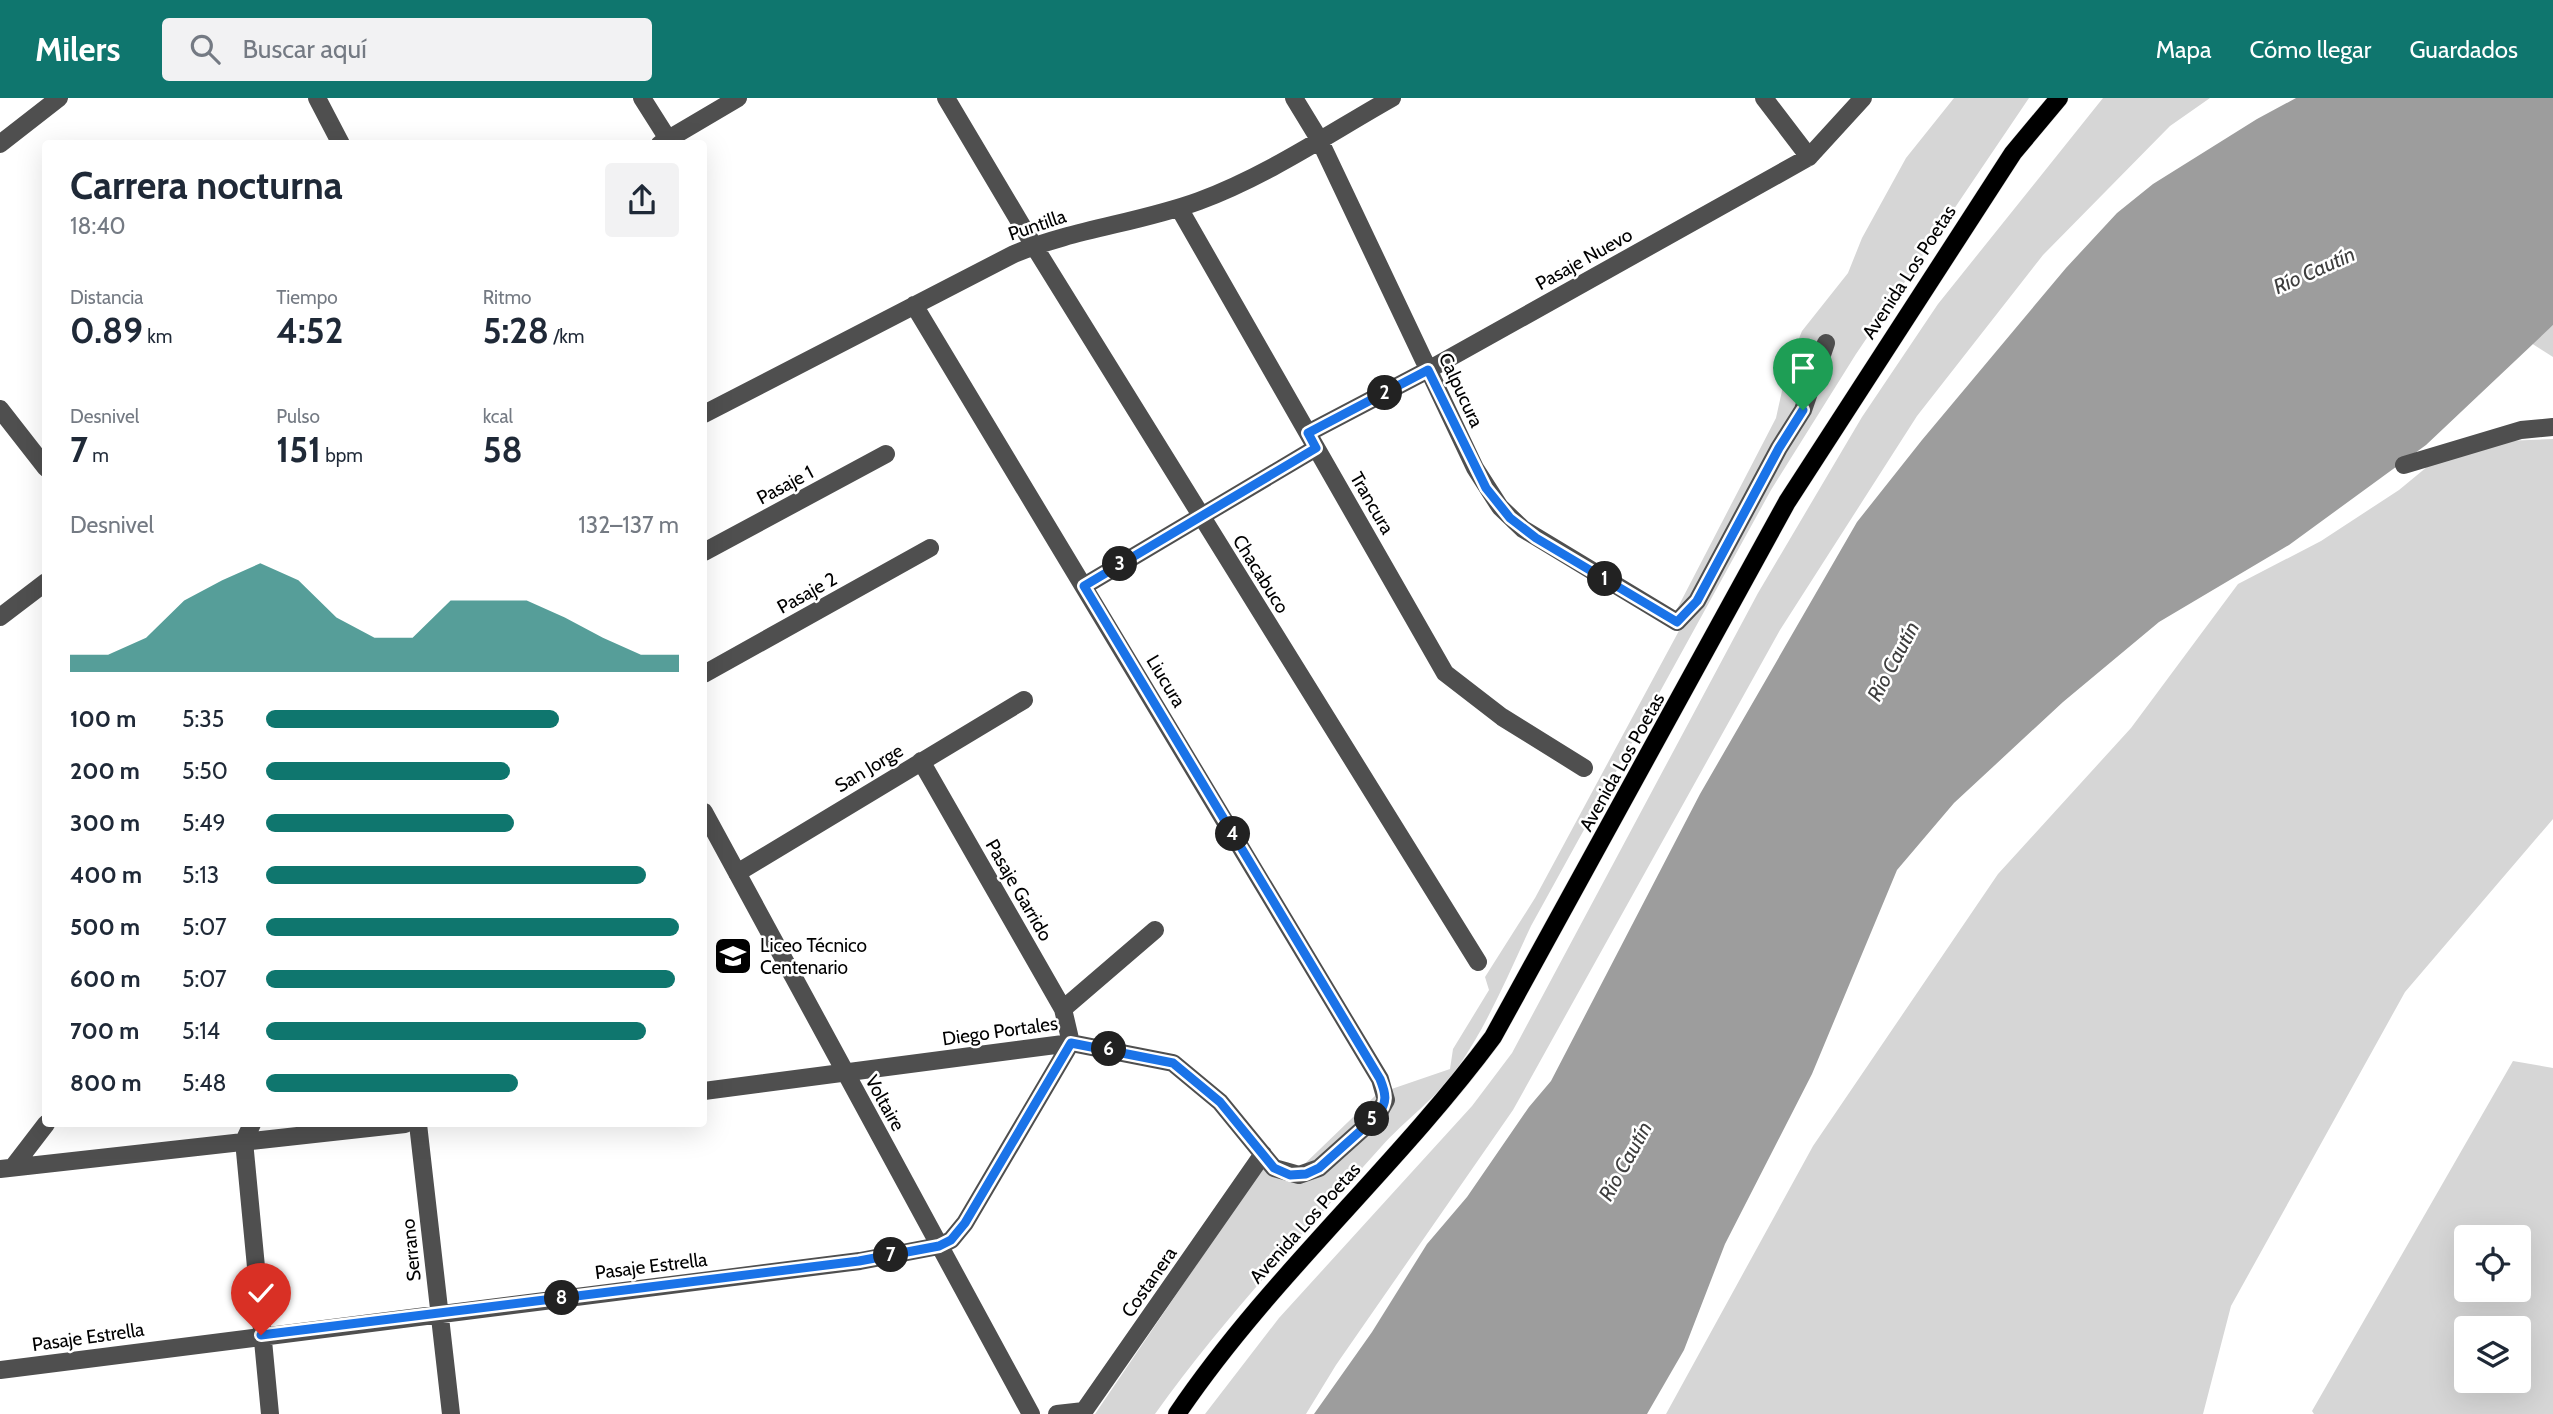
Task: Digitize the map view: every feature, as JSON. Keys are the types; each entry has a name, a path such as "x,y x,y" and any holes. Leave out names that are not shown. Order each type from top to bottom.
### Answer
{"main road":[{"name":"Avenida Los Poetas","path":"1177,1414 1249,1317 1452,1090 1493,1037 1787,502 2013,153 2059,98"}],"street":[{"path":"0,144 59,98"},
{"path":"317,98 339,140"},
{"path":"642,98 663,140"},
{"path":"666,140 738,98"},
{"name":"Chacabuco","path":"946,98 1034,246 1478,962"},
{"name":"Calpucura","path":"1294,98 1319,139 1486,488 1510,518 1536,538 1677,622 1697,601 1779,448 1803,410 1826,343"},
{"name":"Puntilla","path":"707,412 1034,246 1178,208 1223,191 1392,98"},
{"path":"1764,98 1809,157"},
{"name":"Pasaje Nuevo","path":"1084,586 1201,517 1312,440 1428,370 1809,157 1863,98"},
{"name":"Trancura","path":"1178,208 1445,673 1502,717 1584,768"},
{"name":"Liucura","path":"914,305 1380,1079"},
{"path":"0,409 42,463"},
{"path":"2404,465 2521,430 2553,428"},
{"name":"Pasaje 1","path":"707,550 886,454"},
{"name":"Pasaje 2","path":"707,672 930,548"},
{"path":"0,617 42,585"},
{"name":"San Jorge","path":"737,873 1024,700"},
{"name":"Pasaje Garrido","path":"920,761 1063,1009 1071,1043"},
{"name":"Voltaire","path":"707,818 1031,1414"},
{"name":"Diego Portales","path":"1063,1009 1155,930"},
{"path":"939,1246 951,1240 965,1223 1071,1043"},
{"name":"Diego Portales","path":"707,1091 1071,1043 1173,1063 1220,1102 1274,1168 1290,1175 1306,1174 1319,1168 1382,1109 1386,1093 1380,1079"},
{"path":"6,1168 43,1127"},
{"path":"251,1127 244,1141 270,1414"},
{"path":"6,1168 377,1127"},
{"name":"Serrano","path":"418,1127 451,1414"},
{"name":"Costanera","path":"1057,1414 1084,1411 1263,1154"},
{"name":"Pasaje Estrella","path":"0,1370 859,1261 939,1246"}],"shaded area":[{"path":"1954,98 2029,98 1856,354 1771,490 1531,926 1498,998 1469,1051 1441,1088 1390,1137 1264,1278 1208,1344 1155,1414 1095,1414 1269,1158 1290,1178 1377,1094 1450,1069 1453,1049 1489,990 1485,977 1535,898 1688,614 1677,609 1776,418 1787,368 1802,331 1848,273 1862,238 1906,158"},
{"path":"2103,98 2210,98 2170,126 2043,255 1917,416 1780,630 1513,1110 1336,1365 1306,1414 1205,1414 1279,1318 1472,1106 1512,1053 1758,593 1862,417 1938,304"},
{"path":"2553,325 2553,357 2531,343"},
{"path":"2553,439 2553,819 2405,992 2231,1306 2203,1414 1666,1414 1813,1146 1998,874 2131,728 2238,584 2321,541 2399,490 2456,443"},
{"path":"2513,1061 2553,1068 2553,1414 2314,1414 2312,1411"}],"water":[{"name":"Río Cautín","path":"2296,98 2553,98 2553,325 2426,445 2289,545 2159,622 2063,702 1954,803 1897,870 1812,1074 1725,1244 1684,1350 1647,1414 1314,1414 1372,1332 1427,1244 1467,1197 1529,1107 1551,1081 1700,794 1857,522 2066,268 2117,213 2153,184 2257,119"}],"place":[{"name":"Liceo Técnico Centenario","path":"733,956"}],"route":[{"path":"261,1335 859,1261 939,1246 951,1240 965,1223 1071,1043 1173,1063 1220,1102 1274,1168 1290,1175 1313,1172 1377,1116 1385,1105 1386,1093 1084,586 1316,448 1308,433 1428,370 1486,488 1510,518 1536,538 1677,622 1697,601 1779,448 1803,410"}]}
